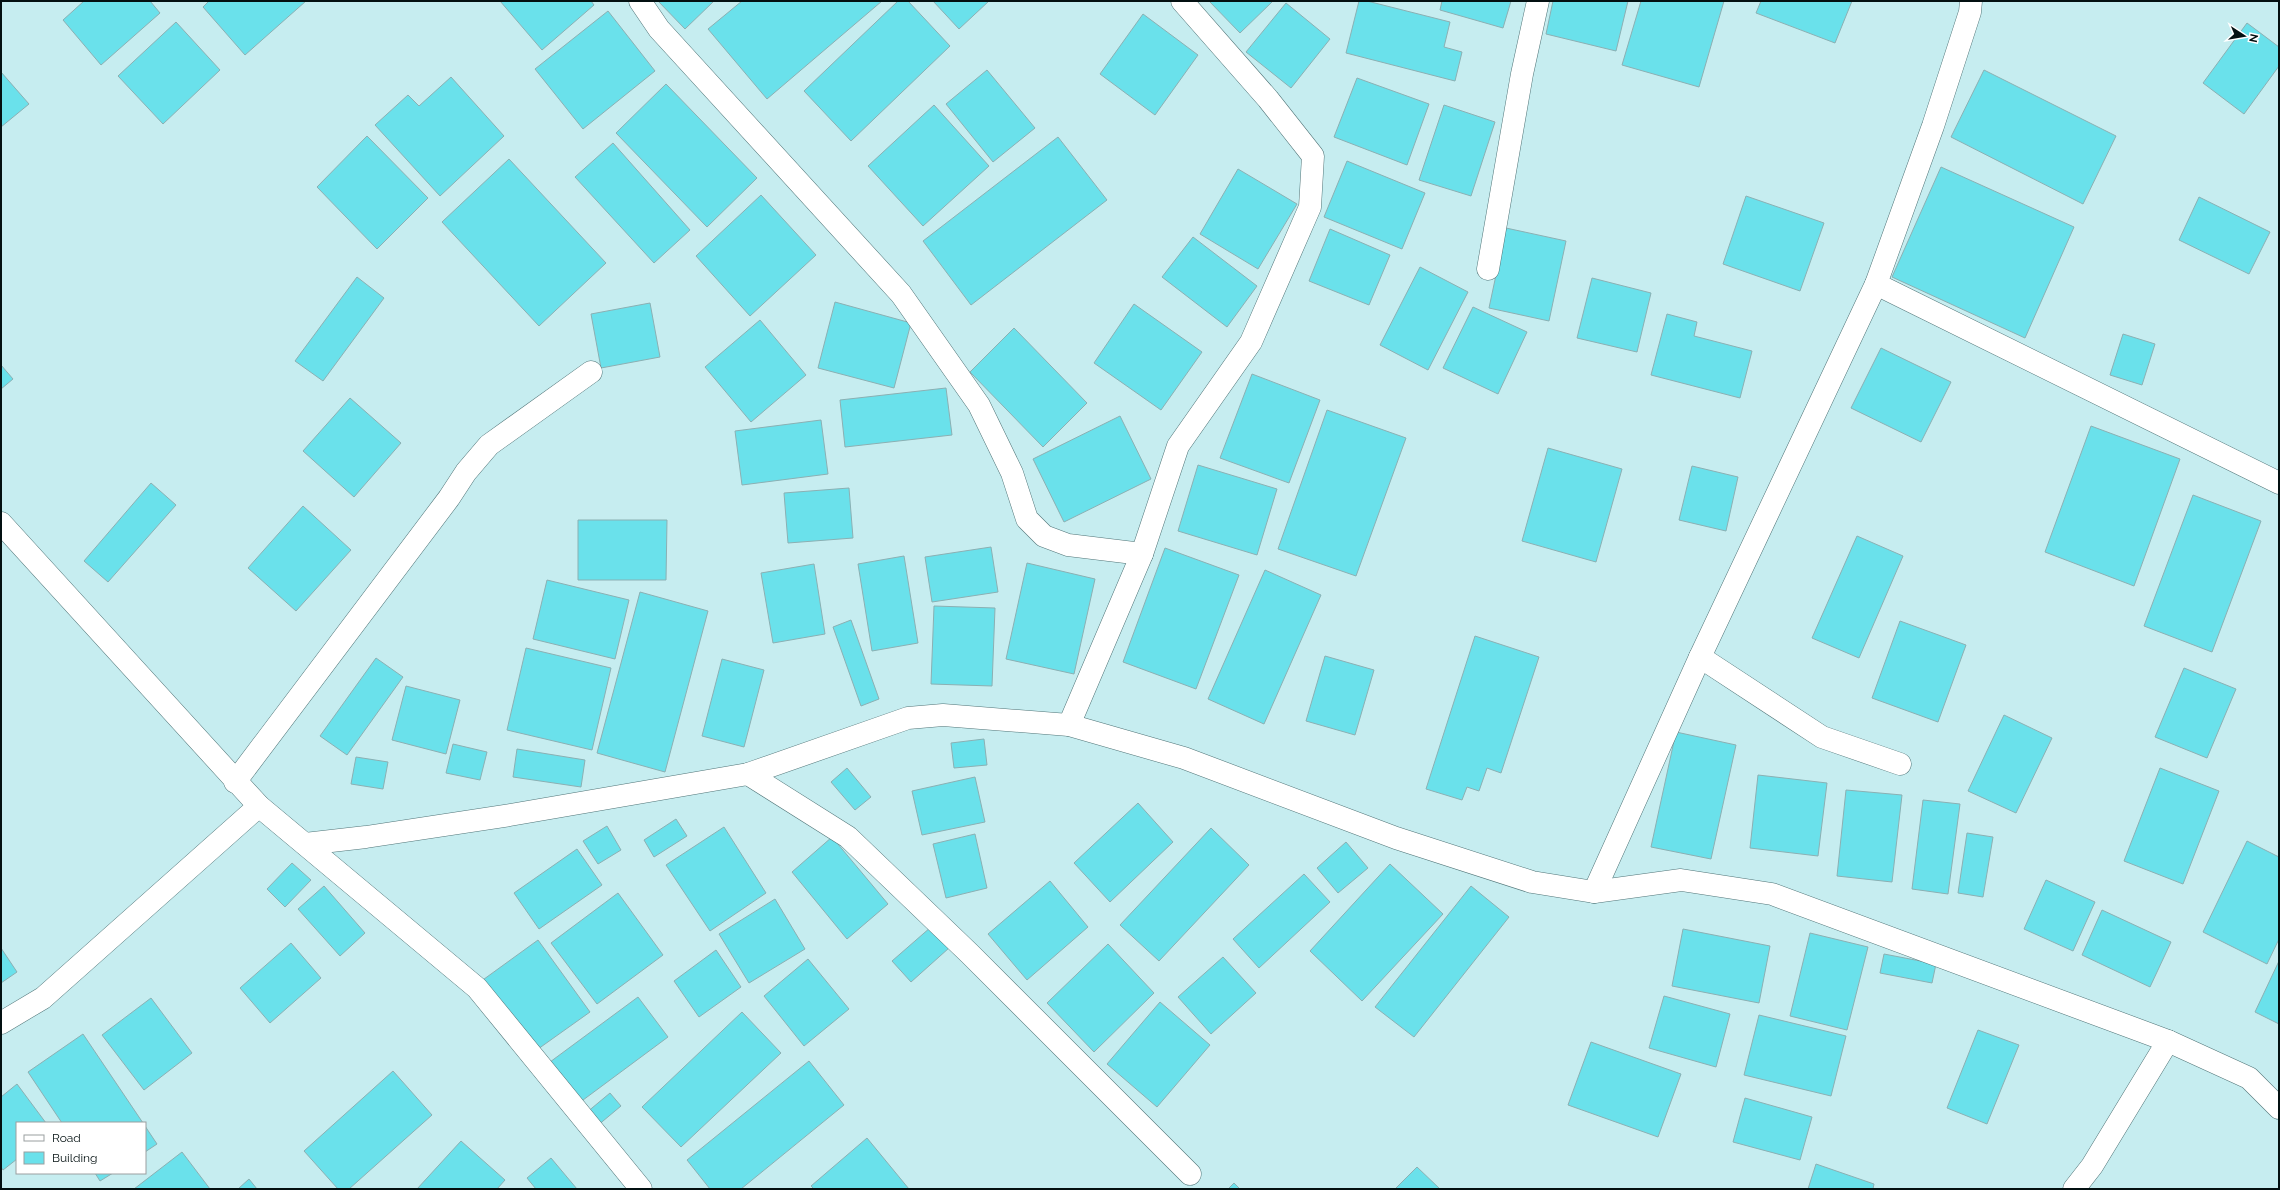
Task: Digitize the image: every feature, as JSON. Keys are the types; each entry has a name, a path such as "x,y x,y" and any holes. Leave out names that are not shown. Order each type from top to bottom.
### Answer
{"street":[{"path":"640,1 659,29 901,294 979,405 1012,473 1027,519 1044,536 1068,545 1142,554"},
{"path":"1069,725 1142,554 1178,446 1251,342 1310,206 1313,156 1268,99 1182,1"},
{"path":"1488,268 1522,74 1538,1"},
{"path":"1594,892 1700,657 1876,284 1933,126 1971,1"},
{"path":"1876,284 2279,483"},
{"path":"235,782 484,450 591,372"},
{"path":"1,523 235,782 259,806 477,988 640,1189"},
{"path":"1700,657 1822,737 1900,764"},
{"path":"306,844 366,837 510,815 748,774 908,718 943,715 1069,725 1184,758 1396,838 1532,882 1594,892 1682,880 1772,894 2168,1041 2249,1078 2279,1108"},
{"path":"748,774 848,837 970,954 1190,1174"},
{"path":"1,1023 43,998 259,806"},
{"path":"2074,1189 2092,1166 2168,1041"}],"building":[{"path":"84,1 150,1 160,13 101,65 63,20"},
{"path":"209,1 306,1 245,55 203,7"},
{"path":"500,1 591,1 594,5 542,50"},
{"path":"658,1 714,1 685,29"},
{"path":"742,1 882,1 767,99 708,29"},
{"path":"898,1 908,1 950,46 851,141 804,91"},
{"path":"933,1 989,1 959,29"},
{"path":"1209,1 1273,1 1240,33"},
{"path":"1359,1 1367,1 1450,22 1444,47 1462,52 1455,81 1346,53"},
{"path":"1442,1 1511,1 1503,28 1440,10"},
{"path":"1553,1 1628,1 1616,51 1546,34"},
{"path":"1641,1 1724,1 1699,87 1622,65"},
{"path":"1761,1 1852,1 1835,43 1756,13"},
{"path":"1286,3 1330,39 1291,88 1246,52"},
{"path":"608,11 655,71 583,129 535,69"},
{"path":"1143,14 1198,55 1155,115 1100,74"},
{"path":"176,22 220,70 163,124 118,76"},
{"path":"2247,23 2279,47 2279,66 2244,114 2203,83"},
{"path":"987,70 1035,128 993,162 946,104"},
{"path":"1984,70 2116,136 2083,204 1951,137"},
{"path":"1,72 29,104 1,127"},
{"path":"451,77 504,136 440,196 375,125 408,95 419,106"},
{"path":"1357,78 1429,104 1407,165 1334,137"},
{"path":"666,84 757,178 707,227 616,133"},
{"path":"934,105 989,166 923,226 868,166"},
{"path":"1444,105 1495,122 1471,196 1419,180"},
{"path":"367,136 428,198 377,249 317,187"},
{"path":"1058,137 1107,200 971,305 923,241"},
{"path":"613,143 690,230 654,263 575,177"},
{"path":"509,159 606,263 539,326 442,222"},
{"path":"1347,161 1425,193 1402,249 1324,217"},
{"path":"1941,167 2074,227 2025,338 1892,277"},
{"path":"1238,169 1297,204 1258,269 1200,234"},
{"path":"761,195 816,255 750,316 696,256"},
{"path":"1746,196 1824,223 1800,291 1723,264"},
{"path":"2199,197 2270,232 2249,274 2179,240"},
{"path":"1506,228 1566,241 1549,321 1489,308"},
{"path":"1330,229 1390,255 1369,305 1309,281"},
{"path":"1193,237 1257,286 1227,327 1162,277"},
{"path":"1420,267 1468,292 1428,370 1380,345"},
{"path":"357,277 384,298 323,381 295,361"},
{"path":"1592,278 1651,293 1637,352 1577,338"},
{"path":"835,302 911,323 894,388 818,368"},
{"path":"650,303 660,357 601,368 591,314"},
{"path":"1134,304 1202,352 1161,410 1094,363"},
{"path":"1473,307 1527,332 1498,394 1443,368"},
{"path":"1667,314 1697,322 1694,336 1752,351 1740,398 1651,375"},
{"path":"760,320 806,375 751,422 705,367"},
{"path":"1014,328 1087,403 1043,447 970,372"},
{"path":"2123,334 2155,344 2142,385 2110,375"},
{"path":"1881,348 1951,382 1921,442 1851,408"},
{"path":"1,365 13,379 1,389"},
{"path":"1252,374 1320,400 1289,483 1220,458"},
{"path":"946,388 952,435 845,447 840,400"},
{"path":"350,398 401,443 354,497 303,451"},
{"path":"1327,410 1406,438 1356,576 1278,549"},
{"path":"1120,416 1151,479 1064,522 1033,459"},
{"path":"821,420 828,474 742,485 735,431"},
{"path":"2091,426 2180,459 2134,586 2045,552"},
{"path":"1548,448 1622,469 1596,562 1522,541"},
{"path":"1198,465 1277,489 1257,555 1178,531"},
{"path":"1692,466 1738,477 1726,531 1679,520"},
{"path":"151,483 176,505 108,582 84,561"},
{"path":"849,488 853,538 788,543 784,493"},
{"path":"2193,495 2261,521 2212,652 2144,626"},
{"path":"303,506 351,550 296,611 248,568"},
{"path":"578,520 667,520 666,580 578,580"},
{"path":"1857,536 1903,556 1859,658 1812,638"},
{"path":"991,547 998,592 932,602 925,557"},
{"path":"1165,548 1239,575 1196,689 1123,662"},
{"path":"904,556 918,643 872,651 858,564"},
{"path":"1027,563 1095,579 1074,674 1006,659"},
{"path":"814,564 825,634 773,643 761,573"},
{"path":"1265,570 1321,595 1264,724 1208,699"},
{"path":"547,580 629,600 615,659 533,639"},
{"path":"640,592 708,611 665,772 597,753"},
{"path":"934,606 995,608 992,686 931,684"},
{"path":"851,620 879,699 861,706 833,627"},
{"path":"1900,621 1966,645 1938,722 1872,698"},
{"path":"1475,636 1539,657 1501,773 1487,768 1479,791 1467,787 1462,800 1426,789"},
{"path":"526,648 611,668 592,750 507,730"},
{"path":"1325,656 1374,670 1355,735 1306,721"},
{"path":"376,658 403,677 347,755 320,736"},
{"path":"722,659 764,670 744,747 702,736"},
{"path":"2184,668 2236,689 2207,758 2155,737"},
{"path":"406,686 460,700 446,754 392,740"},
{"path":"2004,715 2052,738 2016,813 1968,791"},
{"path":"1676,732 1736,745 1711,859 1651,847"},
{"path":"984,739 987,765 954,768 951,743"},
{"path":"453,744 487,752 480,780 446,773"},
{"path":"517,749 585,760 581,787 513,777"},
{"path":"356,757 388,762 383,789 351,784"},
{"path":"847,768 871,797 855,810 831,782"},
{"path":"2160,768 2219,791 2183,884 2124,861"},
{"path":"1758,775 1827,783 1818,856 1750,848"},
{"path":"975,777 985,822 922,835 912,791"},
{"path":"1846,790 1902,795 1892,882 1837,876"},
{"path":"1923,800 1960,804 1948,894 1912,889"},
{"path":"1138,803 1173,842 1110,902 1074,863"},
{"path":"676,819 687,836 654,857 644,840"},
{"path":"607,826 621,850 598,864 583,841"},
{"path":"724,827 766,893 710,931 666,865"},
{"path":"1211,828 1249,865 1159,961 1120,925"},
{"path":"1967,833 1993,837 1983,897 1958,893"},
{"path":"975,834 987,888 946,898 933,844"},
{"path":"832,837 888,904 847,939 792,872"},
{"path":"2247,841 2279,857 2279,939 2267,964 2203,932"},
{"path":"1346,842 1368,868 1338,893 1317,868"},
{"path":"577,849 602,885 539,929 514,893"},
{"path":"292,863 311,880 285,907 267,889"},
{"path":"1390,864 1443,914 1362,1001 1310,951"},
{"path":"1304,874 1330,902 1259,968 1233,939"},
{"path":"2046,880 2095,902 2073,951 2024,929"},
{"path":"1050,881 1088,927 1027,980 988,934"},
{"path":"324,886 365,933 340,956 298,909"},
{"path":"1471,886 1509,917 1414,1037 1375,1007"},
{"path":"618,893 663,955 597,1004 551,943"},
{"path":"775,899 805,949 749,983 719,934"},
{"path":"2102,910 2171,942 2150,987 2082,955"},
{"path":"931,927 949,948 911,982 892,961"},
{"path":"1683,929 1770,946 1759,1003 1672,986"},
{"path":"1810,933 1868,947 1847,1030 1790,1016"},
{"path":"538,940 590,1012 531,1054 480,982"},
{"path":"291,943 321,978 270,1023 240,988"},
{"path":"1108,944 1154,993 1094,1052 1047,1003"},
{"path":"1,948 17,972 1,983"},
{"path":"716,950 741,987 699,1017 674,981"},
{"path":"1884,954 1936,964 1932,983 1880,973"},
{"path":"1223,957 1256,993 1211,1034 1178,997"},
{"path":"808,959 849,1009 804,1046 764,996"},
{"path":"2279,961 2279,1024 2255,1012"},
{"path":"1664,996 1730,1014 1716,1067 1649,1048"},
{"path":"638,997 668,1037 579,1103 550,1062"},
{"path":"151,998 192,1053 144,1090 102,1035"},
{"path":"1160,1002 1210,1045 1157,1107 1107,1064"},
{"path":"742,1012 781,1053 681,1147 642,1107"},
{"path":"1759,1015 1846,1036 1831,1096 1744,1075"},
{"path":"1978,1030 2019,1045 1987,1124 1947,1108"},
{"path":"83,1034 142,1122 61,1122 28,1072"},
{"path":"1591,1042 1681,1074 1658,1137 1568,1105"},
{"path":"809,1061 844,1105 741,1189 710,1189 687,1160"},
{"path":"393,1071 432,1115 349,1189 338,1189 304,1151"},
{"path":"17,1084 45,1122 16,1122 16,1160 3,1170 1,1167 1,1097"},
{"path":"610,1093 621,1106 597,1126 586,1113"},
{"path":"1745,1098 1812,1117 1800,1160 1733,1142"},
{"path":"146,1128 157,1144 146,1151"},
{"path":"867,1138 909,1189 814,1189 811,1186"},
{"path":"461,1141 505,1180 497,1189 417,1189"},
{"path":"182,1152 210,1189 134,1189"},
{"path":"551,1158 577,1189 536,1189 527,1178"},
{"path":"1816,1164 1874,1184 1873,1189 1808,1189"},
{"path":"1417,1167 1440,1189 1395,1189"},
{"path":"96,1174 111,1174 100,1181"},
{"path":"249,1179 257,1189 238,1189"},
{"path":"1234,1183 1240,1189 1228,1189"}]}
